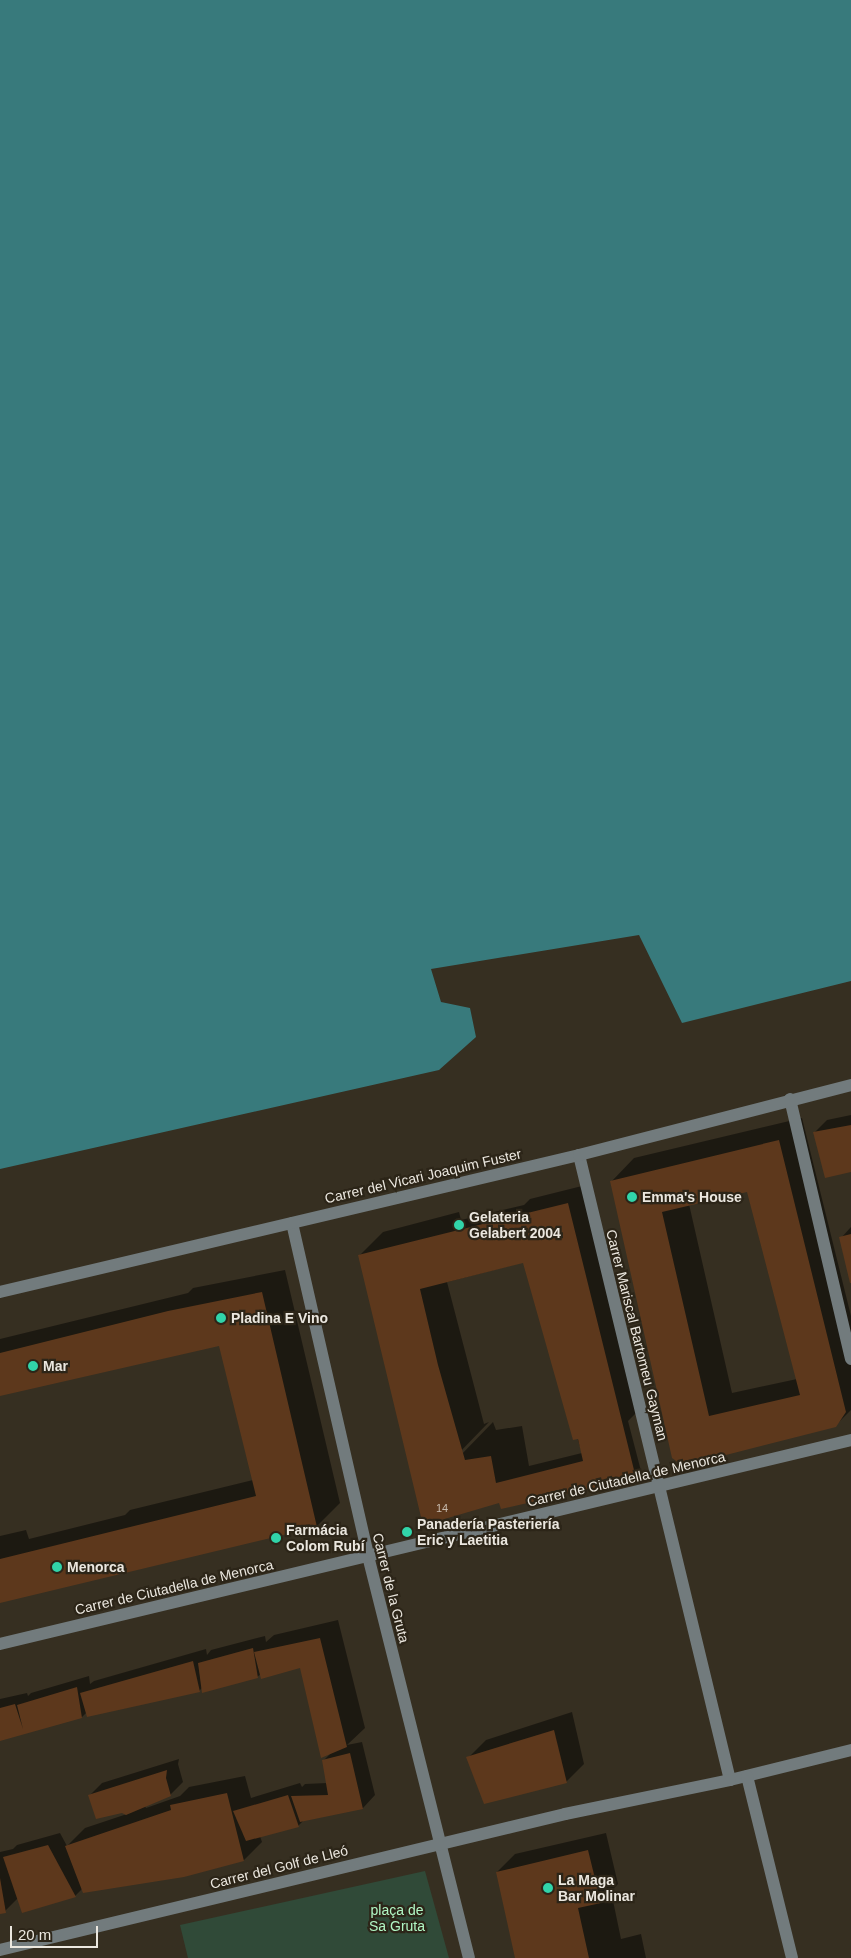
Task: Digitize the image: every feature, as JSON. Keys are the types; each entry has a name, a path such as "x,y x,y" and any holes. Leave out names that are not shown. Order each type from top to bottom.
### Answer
{"street":[{"name":"Carrer del Vicari Joaquim Fuster","path":"0,1292 579,1155 790,1099 851,1085"},
{"path":"790,1099 851,1359"},
{"name":"Carrer Mariscal Bartomeu Gayman","path":"579,1155 730,1780"},
{"name":"Carrer de la Gruta","path":"292,1223 368,1556 469,1958"},
{"name":"Carrer de Ciutadella de Menorca","path":"0,1644 851,1440"},
{"name":"Carrer del Golf de Lleó","path":"0,1950 439,1843 565,1814 730,1780 851,1750"},
{"path":"747,1776 792,1958"}],"green space":[{"name":"plaça de Sa Gruta","path":"425,1871 449,1958 188,1958 180,1925"}],"water":[{"path":"0,0 851,0 851,981 682,1023 639,935 431,969 441,1002 470,1008 476,1037 439,1070 0,1169"}],"building":[{"path":"851,1125 851,1172 825,1178 813,1132"},
{"path":"779,1140 846,1412 836,1427 683,1466 672,1458 610,1181","holes":["747,1192 800,1395 709,1416 662,1212"]},
{"path":"568,1203 636,1478 501,1509 499,1503 431,1523 421,1517 358,1255","holes":["523,1263 573,1440 578,1439 583,1461 496,1483 491,1456 465,1460 438,1365 420,1289"]},
{"path":"851,1234 851,1283 850,1283 839,1237"},
{"path":"262,1292 317,1527 0,1603 0,1559 256,1496 219,1346 0,1396 0,1353 168,1311"},
{"path":"320,1638 347,1747 321,1758 300,1668 261,1679 254,1652"},
{"path":"253,1648 258,1678 202,1693 198,1663"},
{"path":"193,1661 200,1692 87,1717 80,1693"},
{"path":"77,1687 82,1718 0,1741 0,1708 15,1704 23,1729 17,1705"},
{"path":"554,1730 567,1783 484,1804 466,1757"},
{"path":"350,1753 363,1809 300,1822 291,1796 328,1795 322,1760"},
{"path":"167,1770 166,1778 171,1796 126,1815 122,1813 96,1819 88,1795"},
{"path":"227,1793 244,1861 184,1877 83,1893 65,1846 171,1810 170,1805"},
{"path":"288,1795 299,1827 246,1841 233,1811"},
{"path":"48,1845 76,1897 22,1913 3,1857"},
{"name":"La Maga Bar Molinar","path":"588,1850 601,1903 578,1908 589,1958 515,1958 496,1872"},
{"path":"0,1878 6,1913 0,1914"}],"place":[{"name":"Emma's House","path":"632,1197"},
{"name":"Gelateria Gelabert 2004","path":"459,1225"},
{"name":"Pladina E Vino","path":"221,1318"},
{"name":"Mar","path":"33,1366"},
{"name":"Panadería Pasteriería Eric y Laetitia","path":"407,1532"},
{"name":"Farmácia Colom Rubí","path":"276,1538"},
{"name":"Menorca","path":"57,1567"},
{"name":"La Maga Bar Molinar","path":"548,1888"}]}
